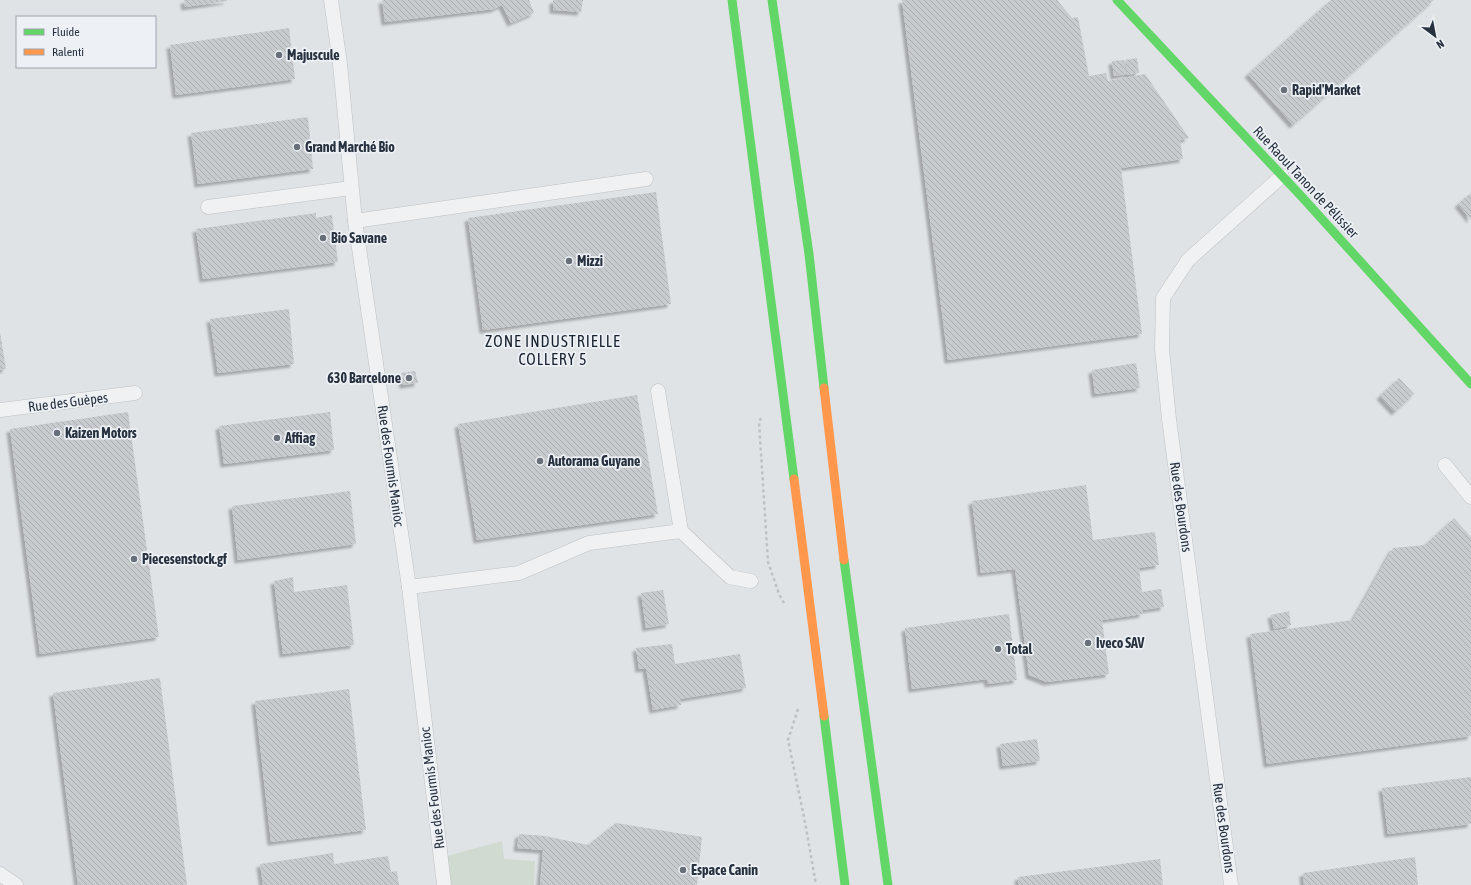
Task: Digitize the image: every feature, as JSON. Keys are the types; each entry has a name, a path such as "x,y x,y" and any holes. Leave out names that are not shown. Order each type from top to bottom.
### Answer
{"main road":[{"path":"732,0 845,885"},
{"path":"772,0 809,254 844,564 888,885"},
{"name":"Rue Raoul Tanon de Pélissier","path":"1118,0 1282,176 1471,384"}],"lane":[{"name":"Rue des Fourmis Manioc","path":"331,0 340,64 355,221 409,587 444,885"},
{"name":"Rue des Bourdons","path":"1231,885 1169,419 1162,349 1162,298 1188,260 1282,176"},
{"path":"355,221 646,179"},
{"path":"208,207 352,188"},
{"path":"658,391 682,531 730,578 751,582"},
{"name":"Rue des Guèpes","path":"0,410 135,393"},
{"path":"1445,465 1471,497"},
{"path":"409,587 519,573 589,543 682,531"},
{"path":"0,874 16,885"}],"path":[{"path":"762,416 760,422 768,562 779,594 786,606"},
{"path":"800,703 788,740 816,885"}],"shaded area":[{"path":"502,841 504,859 535,861 534,885 451,885 447,856"}],"building":[{"path":"184,0 227,0 227,1 185,7"},
{"path":"382,0 529,0 534,13 511,23 502,5 494,9 385,22"},
{"path":"553,0 583,0 581,12 553,10"},
{"path":"902,0 1057,0 1072,18 1078,17 1089,76 1106,73 1108,81 1145,74 1189,138 1180,140 1183,159 1121,168 1142,334 948,360"},
{"path":"1331,0 1434,0 1293,125 1248,74"},
{"path":"289,28 295,79 176,95 170,45"},
{"path":"1137,58 1139,73 1127,75 1125,60"},
{"path":"1124,60 1126,74 1114,76 1112,61"},
{"path":"308,117 313,169 198,184 191,133"},
{"name":"Mizzi","path":"656,192 671,304 483,330 468,218"},
{"path":"1471,193 1471,220 1458,204"},
{"path":"316,213 316,218 332,215 338,262 203,279 196,229"},
{"path":"289,309 294,364 218,373 210,319"},
{"path":"0,332 6,369 0,370"},
{"path":"1136,363 1140,388 1095,394 1092,370"},
{"name":"630 Barcelone","path":"415,371 418,383 403,385 401,373"},
{"path":"1399,378 1414,394 1395,412 1380,396"},
{"path":"637,395 658,514 477,540 458,424"},
{"path":"128,412 159,637 40,654 10,429"},
{"name":"Affiag","path":"330,412 334,450 224,464 219,426"},
{"path":"1086,485 1093,540 1155,532 1159,565 1139,568 1142,592 1161,589 1164,607 1142,610 1143,614 1102,620 1109,674 1047,682 1029,675 1015,569 981,573 972,501"},
{"path":"350,491 356,544 238,560 232,506"},
{"path":"1454,518 1471,537 1471,736 1267,764 1250,634 1353,620 1393,548 1425,545"},
{"path":"293,577 294,592 347,585 354,645 283,654 274,581"},
{"path":"663,590 669,624 646,628 641,593"},
{"path":"1289,611 1291,625 1274,629 1271,615"},
{"name":"Total","path":"1009,614 1017,680 988,684 987,679 912,689 905,628"},
{"path":"672,644 675,664 740,654 746,688 680,699 681,705 653,710 646,668 639,669 636,648"},
{"path":"160,678 187,885 78,885 53,693"},
{"path":"349,689 366,830 271,842 255,701"},
{"path":"1037,739 1040,761 1003,766 1000,744"},
{"path":"1471,777 1471,824 1388,834 1382,788"},
{"path":"616,823 702,837 697,885 540,885 543,850 517,848 519,834 545,836 588,845"},
{"path":"333,853 334,864 388,856 391,872 397,871 399,885 263,885 260,864"},
{"path":"1415,857 1418,885 1304,885 1303,873"},
{"path":"1160,859 1163,885 1019,885 1018,877"}],"traffic: fast":[{"path":"732,0 794,479"},
{"path":"772,0 809,254 824,388"},
{"path":"1117,0 1302,197 1471,384"},
{"path":"844,560 888,885"},
{"path":"824,716 845,885"}],"traffic: slow":[{"path":"824,388 844,560"},
{"path":"794,479 824,716"}],"place":[{"name":"Majuscule","path":"279,55"},
{"name":"Rapid'Market","path":"1284,90"},
{"name":"Grand Marché Bio","path":"297,147"},
{"name":"Bio Savane","path":"323,238"},
{"name":"Mizzi","path":"569,261"},
{"name":"630 Barcelone","path":"409,378"},
{"name":"Kaizen Motors","path":"57,433"},
{"name":"Affiag","path":"277,438"},
{"name":"Autorama Guyane","path":"540,461"},
{"name":"Piecesenstock.gf","path":"134,559"},
{"name":"Iveco SAV","path":"1088,643"},
{"name":"Total","path":"998,649"},
{"name":"Espace Canin","path":"683,870"}],"district":[{"name":"ZONE INDUSTRIELLE COLLERY 5","path":"553,350"}]}
